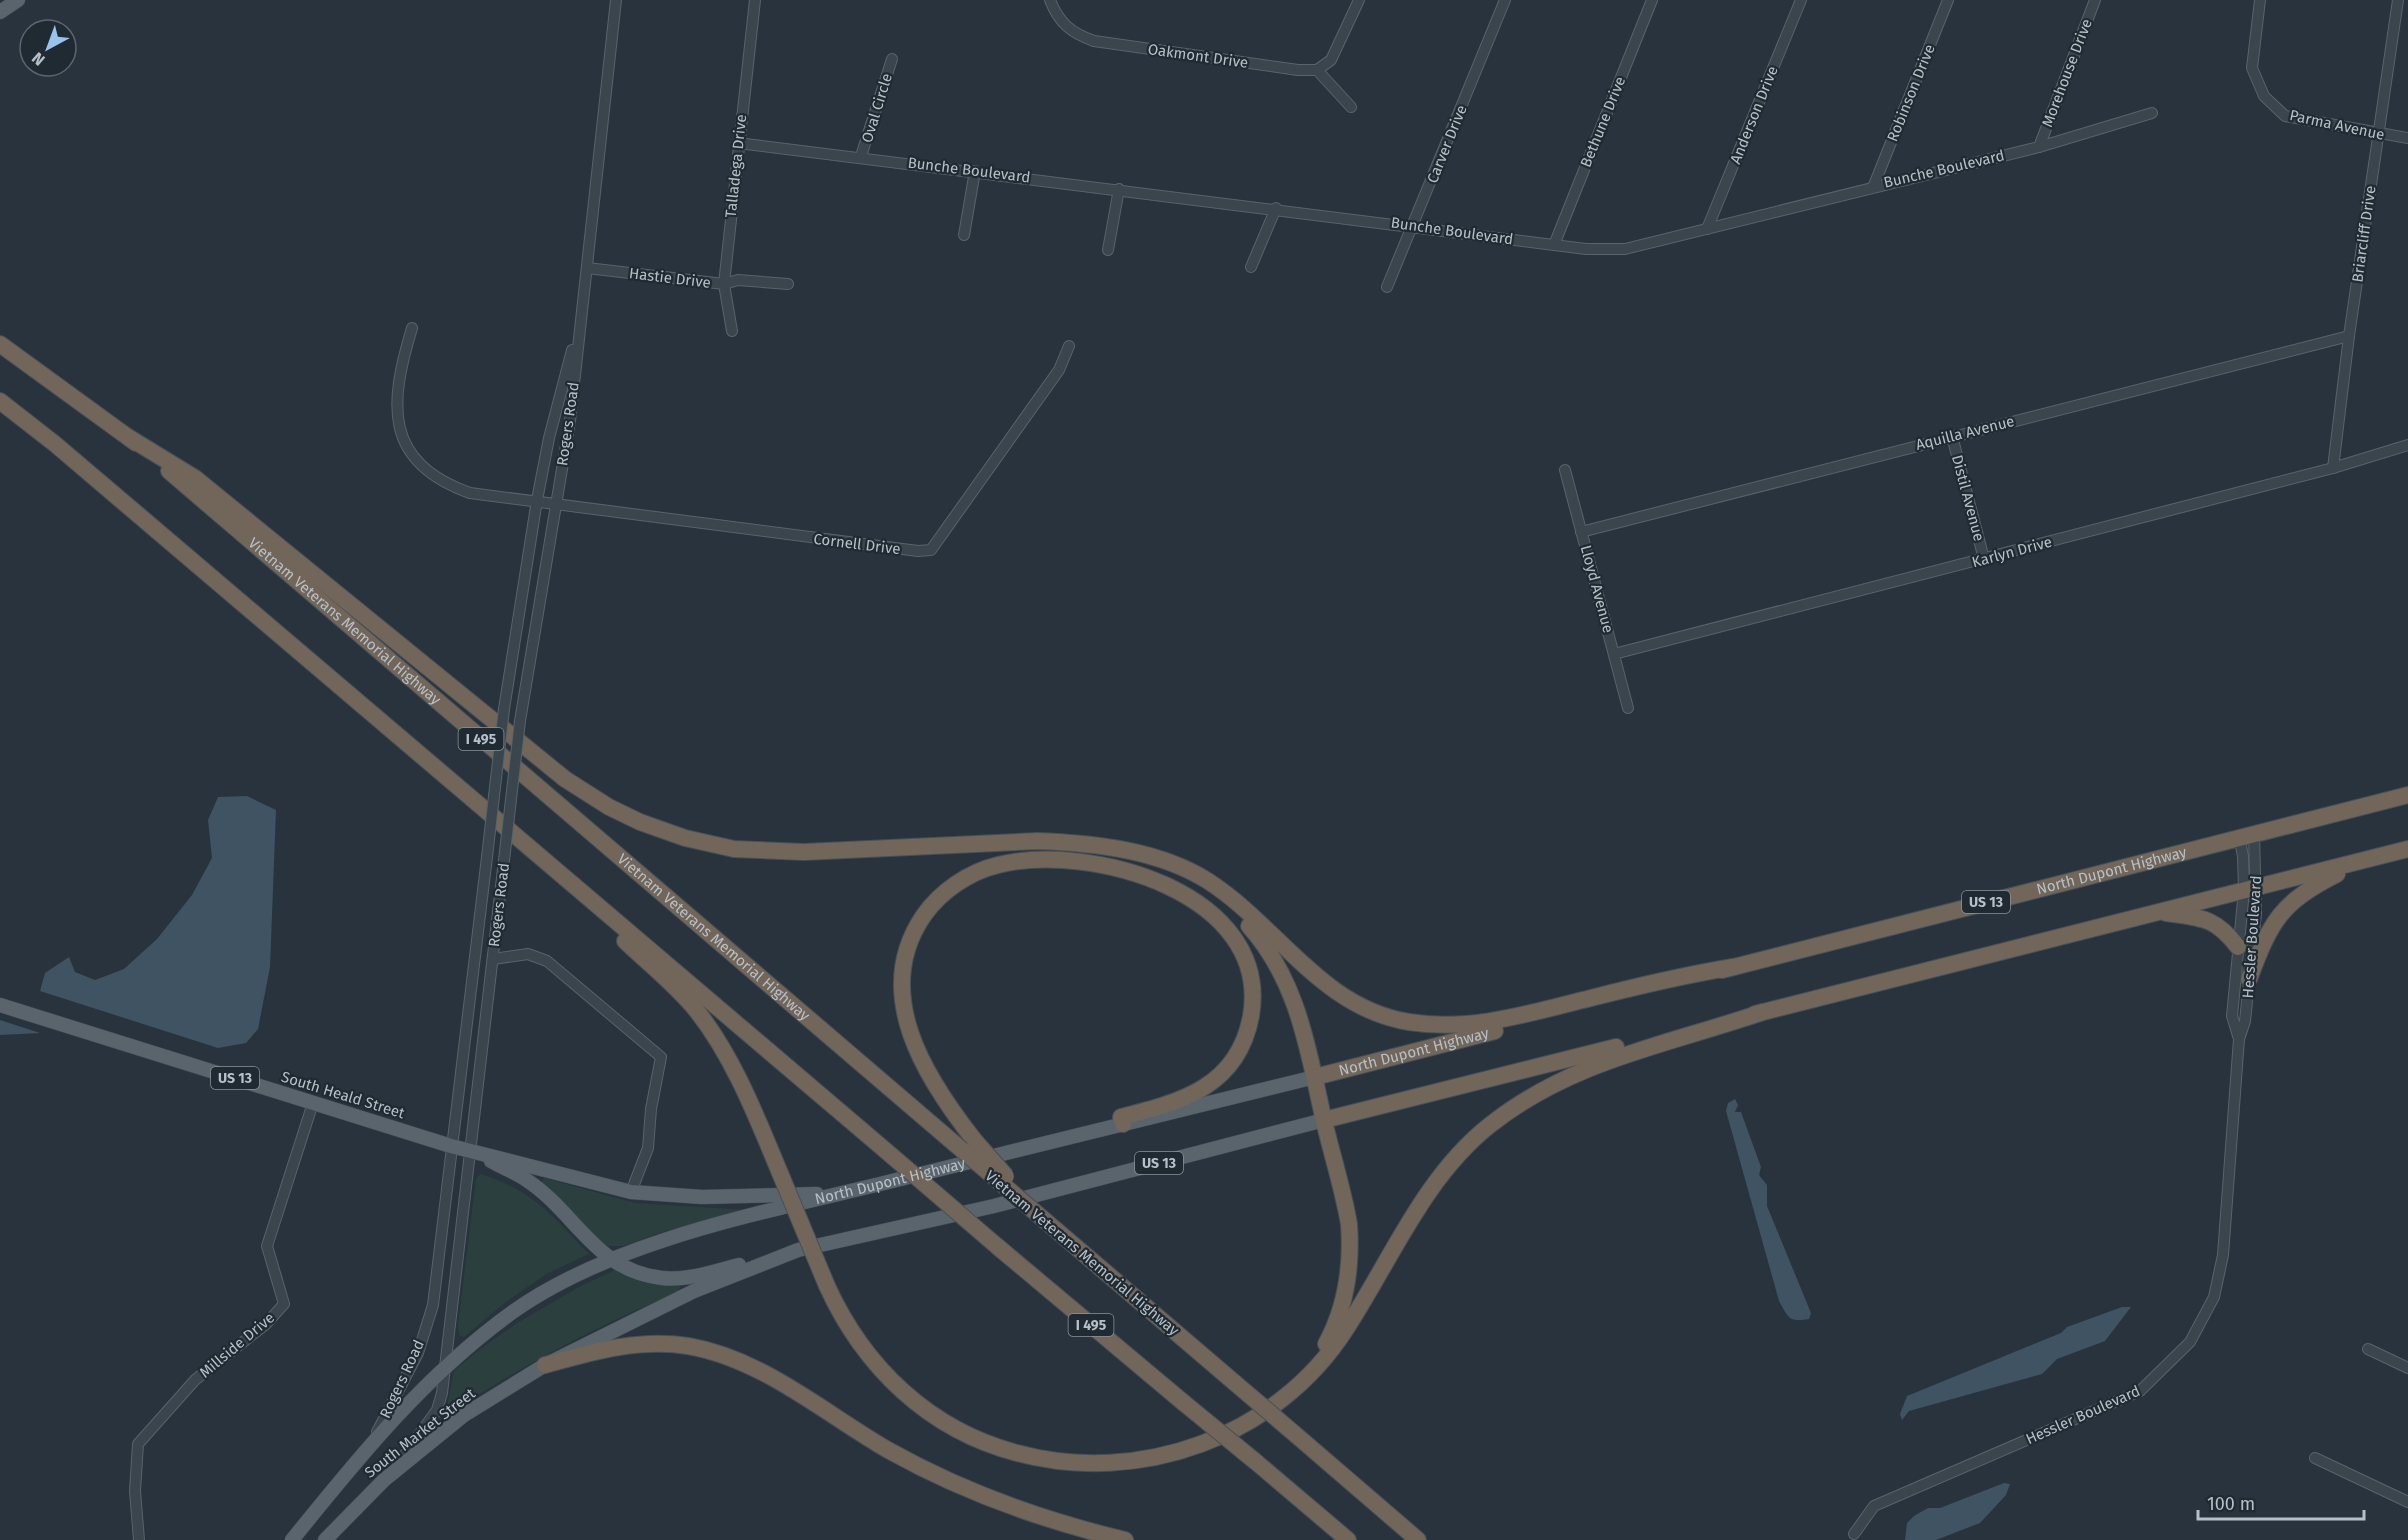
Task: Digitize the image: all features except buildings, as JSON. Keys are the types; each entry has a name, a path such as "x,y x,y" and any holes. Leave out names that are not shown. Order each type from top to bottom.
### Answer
{"highway":[{"name":"Vietnam Veterans Memorial Highway","path":"0,344 128,437 1418,1540"},
{"name":"I 495","path":"0,401 70,457 561,876 652,950 998,1247 1348,1540"},
{"path":"128,437 195,478 557,773 609,807 640,822 701,842 750,851 804,852 1046,841 1107,848 1156,860 1189,871 1216,887 1336,993 1369,1011 1408,1022 1479,1025 1673,977 1733,967"},
{"name":"North Dupont Highway","path":"1315,1077 1677,985 1733,967 2408,795"},
{"name":"US 13","path":"1324,1120 1763,1012 2406,849"},
{"path":"1156,860 1220,899 1243,919 1266,945 1294,998 1315,1077 1349,1224 1349,1269 1343,1303 1333,1331 1315,1362 1294,1387"},
{"path":"2249,979 2266,937 2284,908 2306,890 2365,860"},
{"path":"1042,1218 975,1141 941,1095 917,1051 905,1011 903,970 914,934 933,904 970,875 1013,862 1049,861 1084,864 1125,872 1163,885 1193,900 1217,918 1230,932 1243,955 1251,983 1252,1011 1244,1039 1230,1064 1217,1078 1191,1096 1121,1117 1123,1124"},
{"path":"561,876 699,1013 740,1083 827,1286 858,1342 877,1368 902,1392 935,1417 962,1432 1003,1449 1073,1463 1108,1465 1142,1461 1183,1452 1248,1421 1294,1387 1321,1363 1340,1338 1441,1176 1460,1153 1488,1126 1530,1098 1600,1062 1705,1032 1763,1012"},
{"path":"2157,912 2209,920 2224,930 2238,947"},
{"path":"545,1365 605,1349 644,1344 686,1346 720,1354 764,1374 888,1450 963,1488 1036,1516 1125,1540"}],"main road":[{"path":"0,12 18,0"},
{"name":"South Heald Street","path":"0,1005 451,1146 631,1192 702,1197 840,1194"},
{"name":"North Dupont Highway","path":"446,1365 515,1310 610,1260 666,1240 840,1194 1315,1077"},
{"name":"US 13","path":"798,1250 994,1206 1324,1120"},
{"name":"South Heald Street","path":"471,1150 528,1181 610,1260 636,1273 664,1279 693,1277 798,1250"},
{"path":"545,1365 694,1290 798,1250"},
{"name":"South Market Street","path":"292,1540 370,1447 446,1365"},
{"name":"South Market Street","path":"325,1540 384,1480 465,1415 545,1365"}],"street":[{"name":"Rogers Road","path":"384,1480 420,1437 437,1410 446,1365 520,722 570,421 616,0"},
{"name":"Talladega Drive","path":"732,331 724,284 755,0"},
{"name":"Oakmont Drive","path":"1050,0 1061,23 1077,36 1094,41 1299,70 1317,70"},
{"path":"1351,107 1317,70 1331,60 1359,0"},
{"name":"Carver Drive","path":"1387,287 1505,0"},
{"name":"Bethune Drive","path":"1554,245 1652,0"},
{"name":"Anderson Drive","path":"1707,229 1801,0"},
{"name":"Robinson Drive","path":"1875,185 1948,0"},
{"name":"Morehouse Drive","path":"2039,147 2095,0"},
{"name":"Parma Avenue","path":"2260,0 2252,68 2264,96 2285,116 2408,138"},
{"name":"Briarcliff Drive","path":"2333,468 2349,336 2398,0"},
{"name":"Oval Circle","path":"861,156 892,59"},
{"name":"Bunche Boulevard","path":"738,142 1276,208 1586,249 1625,249 1875,185 2039,147 2152,113"},
{"path":"964,235 975,171"},
{"path":"1108,250 1119,189"},
{"path":"1251,267 1276,208"},
{"name":"Hastie Drive","path":"587,268 724,284 738,280 788,285"},
{"name":"Rogers Road","path":"370,1447 417,1353 433,1305 442,1245 451,1146 504,709 549,438 581,314"},
{"name":"Cornell Drive","path":"412,328 397,386 396,414 406,445 419,465 445,484 471,493 918,552 931,550 1059,370 1069,346"},
{"name":"Aquilla Avenue","path":"1581,532 2349,336"},
{"name":"Distil Avenue","path":"1952,436 1984,559"},
{"name":"Karlyn Drive","path":"1614,654 2333,468 2408,445"},
{"name":"Lloyd Avenue","path":"1565,470 1628,708"},
{"name":"Hessler Boulevard","path":"1854,1534 1874,1506 2140,1391 2190,1342 2214,1298 2223,1255 2239,1040 2245,1021 2249,979 2250,888 2247,836"},
{"name":"Hessler Boulevard","path":"2239,1040 2232,1016 2238,947 2250,888"},
{"path":"493,959 528,954 547,961 661,1057 651,1108 648,1148 631,1192"},
{"name":"Millside Drive","path":"139,1540 135,1491 138,1443 195,1380 266,1324 284,1304 267,1246 313,1103"},
{"path":"2368,1348 2408,1368"},
{"path":"2314,1458 2408,1502"}],"green space":[{"path":"480,1174 529,1196 589,1254 548,1273 507,1301 464,1337 459,1335 458,1326 476,1179"},
{"path":"544,1178 635,1203 746,1210 662,1232 623,1246 608,1246 594,1236 541,1184"},
{"path":"615,1270 646,1283 680,1286 679,1292 618,1318 559,1348 445,1416 454,1371 517,1323 579,1287"}],"water":[{"path":"247,796 276,810 270,967 258,1029 246,1043 218,1048 40,991 45,973 69,957 75,972 95,980 124,969 157,939 192,895 212,858 208,820 218,797"},
{"path":"0,1020 40,1033 0,1035"},
{"path":"1735,1099 1738,1105 1735,1112 1741,1112 1761,1167 1759,1175 1767,1185 1767,1206 1811,1313 1809,1319 1790,1318 1779,1301 1726,1111 1728,1103"},
{"path":"2122,1307 2131,1307 2105,1341 2057,1359 2042,1374 1909,1411 1902,1420 1900,1414 1907,1396 2061,1333 2067,1327"},
{"path":"2004,1483 2010,1484 2006,1495 1980,1523 1936,1540 1905,1540 1907,1523 1914,1516 1928,1508 1940,1508"}]}
